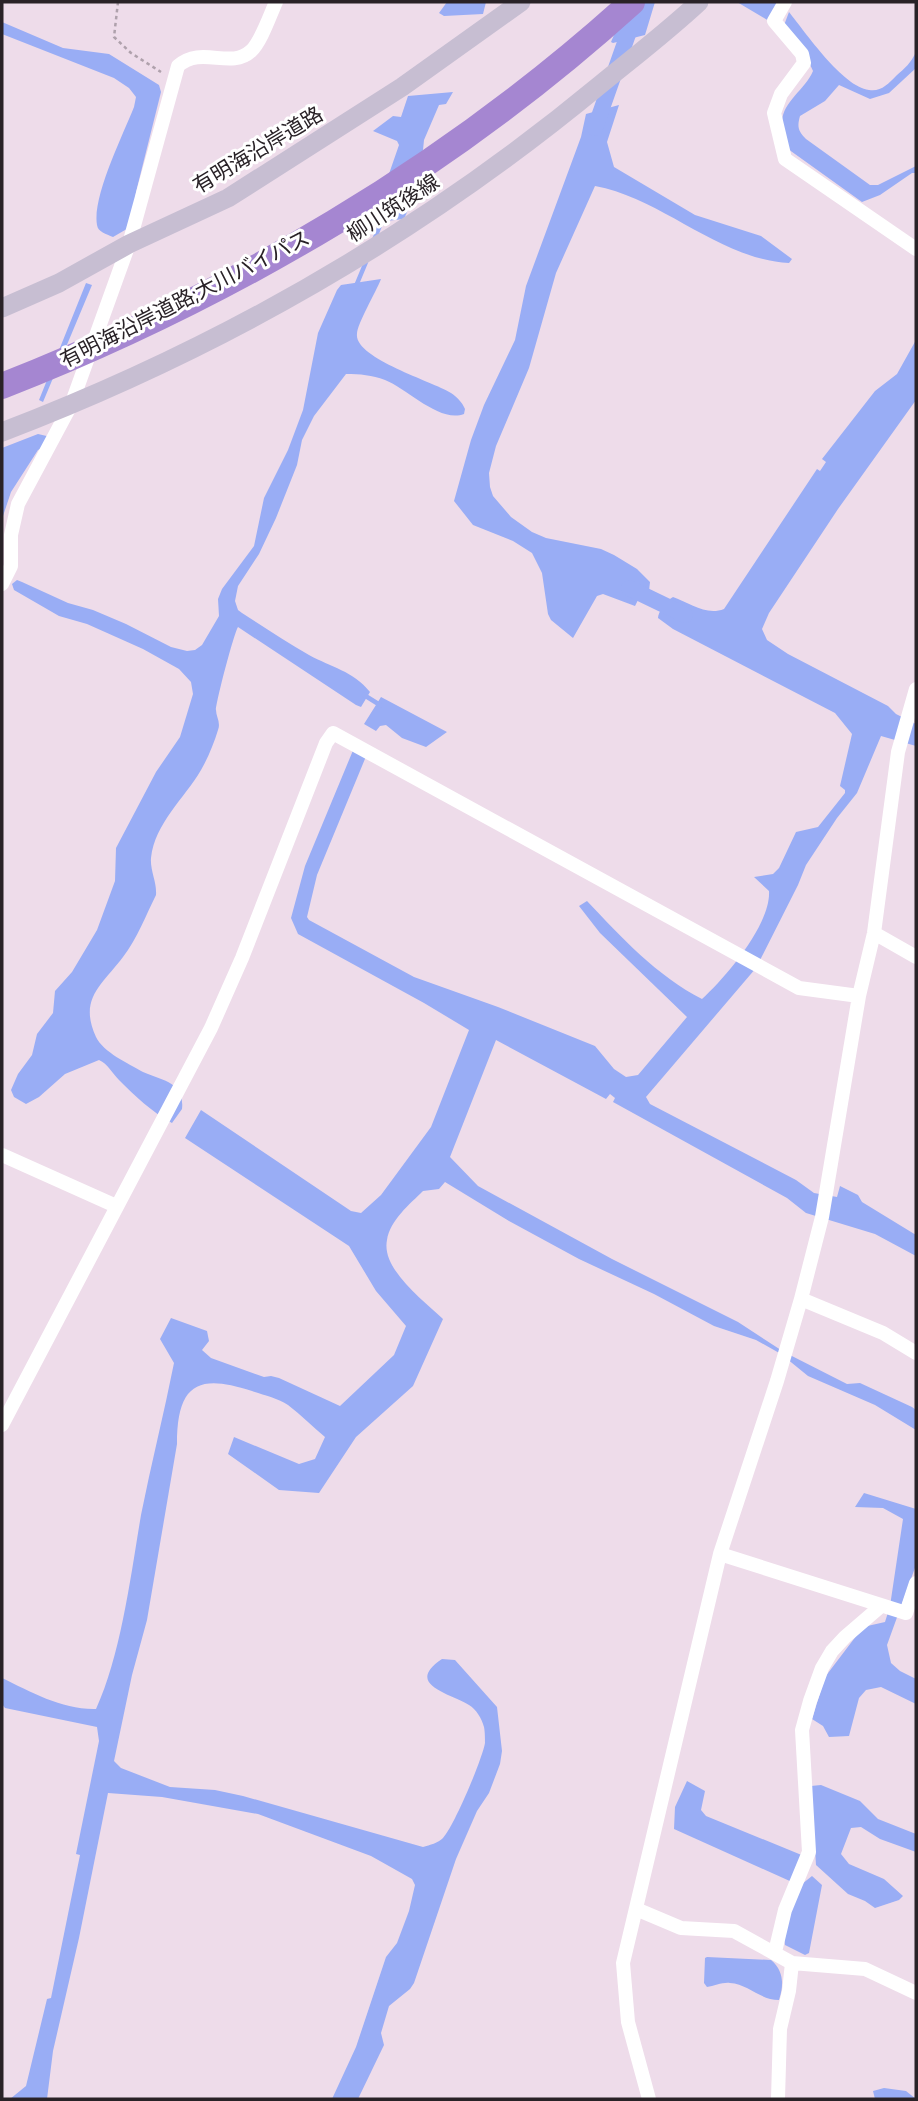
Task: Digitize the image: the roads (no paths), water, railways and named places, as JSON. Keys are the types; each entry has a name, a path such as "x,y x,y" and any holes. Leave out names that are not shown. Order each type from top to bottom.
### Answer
{"highway":[{"name":"有明海沿岸道路;大川バイパス","path":"2,377 124,327 265,254 336,212 487,109 619,2"},
{"name":"有明海沿岸道路;大川バイパス","path":"2,386 127,333 270,262 328,227 414,172 492,116 632,2"}],"main road":[{"name":"有明海沿岸道路","path":"2,308 239,191 402,87 521,2"},
{"name":"柳川筑後線","path":"2,432 71,405 216,339 401,232 554,124 692,8"}],"street":[{"path":"2,584 11,566 11,535 18,504 71,405 129,244 178,66 187,59 200,56 225,59 240,57 252,50 276,2"},
{"path":"785,2 774,21 802,54 804,63 781,94 774,113 785,159 916,249"},
{"path":"649,2099 628,2022 623,1963 720,1553 777,1381 822,1217 859,996 874,933 898,752 916,691"},
{"path":"2,1425 211,1028 242,958 326,743 333,733 799,988 859,996"},
{"path":"874,933 916,957"},
{"path":"2,1156 116,1206"},
{"path":"801,1299 883,1333 916,1353"},
{"path":"720,1553 906,1613 916,1583"},
{"path":"775,1952 785,1910 809,1852 803,1730 810,1701 822,1668 832,1651 881,1606"},
{"path":"636,1909 681,1928 734,1931 792,1963 865,1969 916,1993"},
{"path":"778,2099 780,2029 792,1963"}],"water":[{"path":"447,2 486,2 483,14 444,16 439,13"},
{"path":"628,2 655,2 645,35 613,43 611,42"},
{"path":"737,2 776,2 780,5 769,21"},
{"path":"789,12 836,69 859,87 881,89 908,65 916,52 916,68 889,93 870,99 839,85 825,101 800,116 798,126 806,139 870,185 878,185 916,166 916,173 880,195 862,202 788,149 782,128 783,115 813,71 808,60 783,28"},
{"path":"2,22 63,48 109,54 159,85 161,92 136,192 132,226 113,237 97,225 99,199 136,97 129,88 114,78 2,34"},
{"path":"453,92 446,104 439,105 424,140 410,186 411,203 404,219 359,224 369,207 382,194 399,145 397,141 373,131 393,116 401,117 408,96"},
{"path":"619,105 607,142 614,167 695,215 761,236 792,259 789,263 738,251 644,203 595,186 556,273 529,368 496,446 489,473 493,496 511,517 532,532 546,538 601,549 637,569 650,582 648,600 638,600 635,606 603,594 597,596 573,638 551,620 548,614 542,573 532,553 513,541 473,525 454,501 484,405 515,340 526,286 581,137 586,114"},
{"path":"381,279 358,329 359,343 380,360 451,393 462,404 464,414 444,414 434,410 380,378 346,374 314,416 302,440 297,465 276,518 259,554 238,586 235,601 242,613 309,655 349,674 370,692 361,707 356,705 238,627 219,694 216,710 219,727 213,745 194,781 164,822 154,845 151,863 156,895 128,950 101,984 91,1002 91,1023 104,1048 143,1072 170,1083 180,1093 182,1109 172,1123 144,1103 99,1060 65,1074 39,1097 26,1104 14,1097 11,1090 18,1074 32,1055 37,1034 53,1013 55,991 72,972 97,930 115,881 116,848 156,772 180,737 193,694 191,682 179,669 143,649 87,624 59,616 14,590 12,584 17,580 68,603 93,610 171,647 187,651 202,645 219,616 218,599 222,589 254,546 264,498 288,450 303,410 318,333 337,290 341,285"},
{"path":"86,283 92,285 43,402 39,400"},
{"path":"916,340 916,400 838,509 769,613 762,629 767,640 788,654 888,706 896,714 916,724 916,746 881,736 857,793 806,865 756,968 646,1097 650,1104 796,1180 814,1193 837,1197 840,1186 858,1195 862,1202 916,1235 916,1256 875,1234 806,1213 787,1198 613,1102 615,1098 610,1094 606,1099 496,1040 450,1157 478,1186 612,1259 738,1322 784,1352 847,1384 860,1383 912,1407 916,1410 916,1430 875,1405 808,1376 781,1354 756,1340 714,1326 579,1259 445,1182 439,1189 423,1191 392,1226 387,1240 387,1251 397,1273 406,1284 443,1319 413,1386 356,1437 319,1493 279,1490 228,1454 234,1437 299,1464 315,1459 325,1437 288,1405 252,1391 218,1383 194,1388 186,1396 178,1424 177,1444 147,1620 114,1761 121,1768 170,1787 215,1790 243,1796 423,1847 436,1843 448,1831 473,1777 485,1743 483,1724 474,1709 429,1682 427,1676 431,1668 442,1659 455,1660 497,1707 502,1751 489,1793 477,1811 456,1859 414,1983 389,2006 381,2033 384,2045 358,2099 332,2099 356,2047 386,1957 397,1943 409,1911 415,1885 412,1879 371,1856 258,1814 162,1797 108,1793 53,2051 47,2099 10,2099 26,2086 47,1999 51,1998 80,1855 76,1854 99,1741 97,1727 5,1708 2,1704 2,1678 71,1707 96,1709 119,1639 141,1515 174,1363 160,1339 171,1318 207,1331 209,1341 202,1350 211,1358 264,1377 279,1378 340,1406 394,1355 406,1326 376,1291 349,1246 185,1138 201,1110 351,1211 361,1213 381,1195 431,1127 469,1030 298,934 291,918 305,866 354,748 367,754 317,875 307,917 309,920 414,977 595,1046 614,1069 626,1077 638,1075 687,1017 600,933 579,906 587,901 626,942 655,967 702,999 734,964 763,919 769,891 754,877 773,874 779,868 796,832 818,827 845,793 840,786 852,734 835,713 673,629 658,618 658,615 673,597 704,610 724,609 817,469 820,471 826,462 822,459 875,391 897,374"},
{"path":"38,434 51,437 45,447 38,450 11,492 2,519 2,448"},
{"path":"381,697 447,732 426,747 402,738 386,725 380,726 376,731 364,724"},
{"path":"864,1493 916,1509 916,1565 887,1645 891,1663 916,1679 916,1704 881,1687 866,1690 859,1698 849,1736 829,1737 823,1726 812,1719 825,1677 863,1627 885,1622 890,1606 903,1519 883,1508 855,1507"},
{"path":"687,1781 705,1791 701,1810 706,1816 804,1856 792,1882 674,1829 675,1807"},
{"path":"821,1785 860,1801 878,1819 916,1834 916,1852 880,1839 861,1827 851,1828 841,1854 849,1864 884,1879 903,1896 899,1900 875,1908 848,1894 816,1865 811,1786"},
{"path":"812,1876 822,1885 809,1953 805,1955 785,1945 783,1931 802,1884"},
{"path":"707,1957 771,1960 782,1979 779,2000 736,1984 724,1983 707,1987 704,1983"},
{"path":"884,2088 906,2091 916,2099 875,2099 873,2091"}],"waterway":[{"path":"595,128 633,20"},
{"path":"374,240 384,216"},
{"path":"356,286 366,262"},
{"path":"629,588 685,615"},
{"path":"364,695 380,705"}]}
